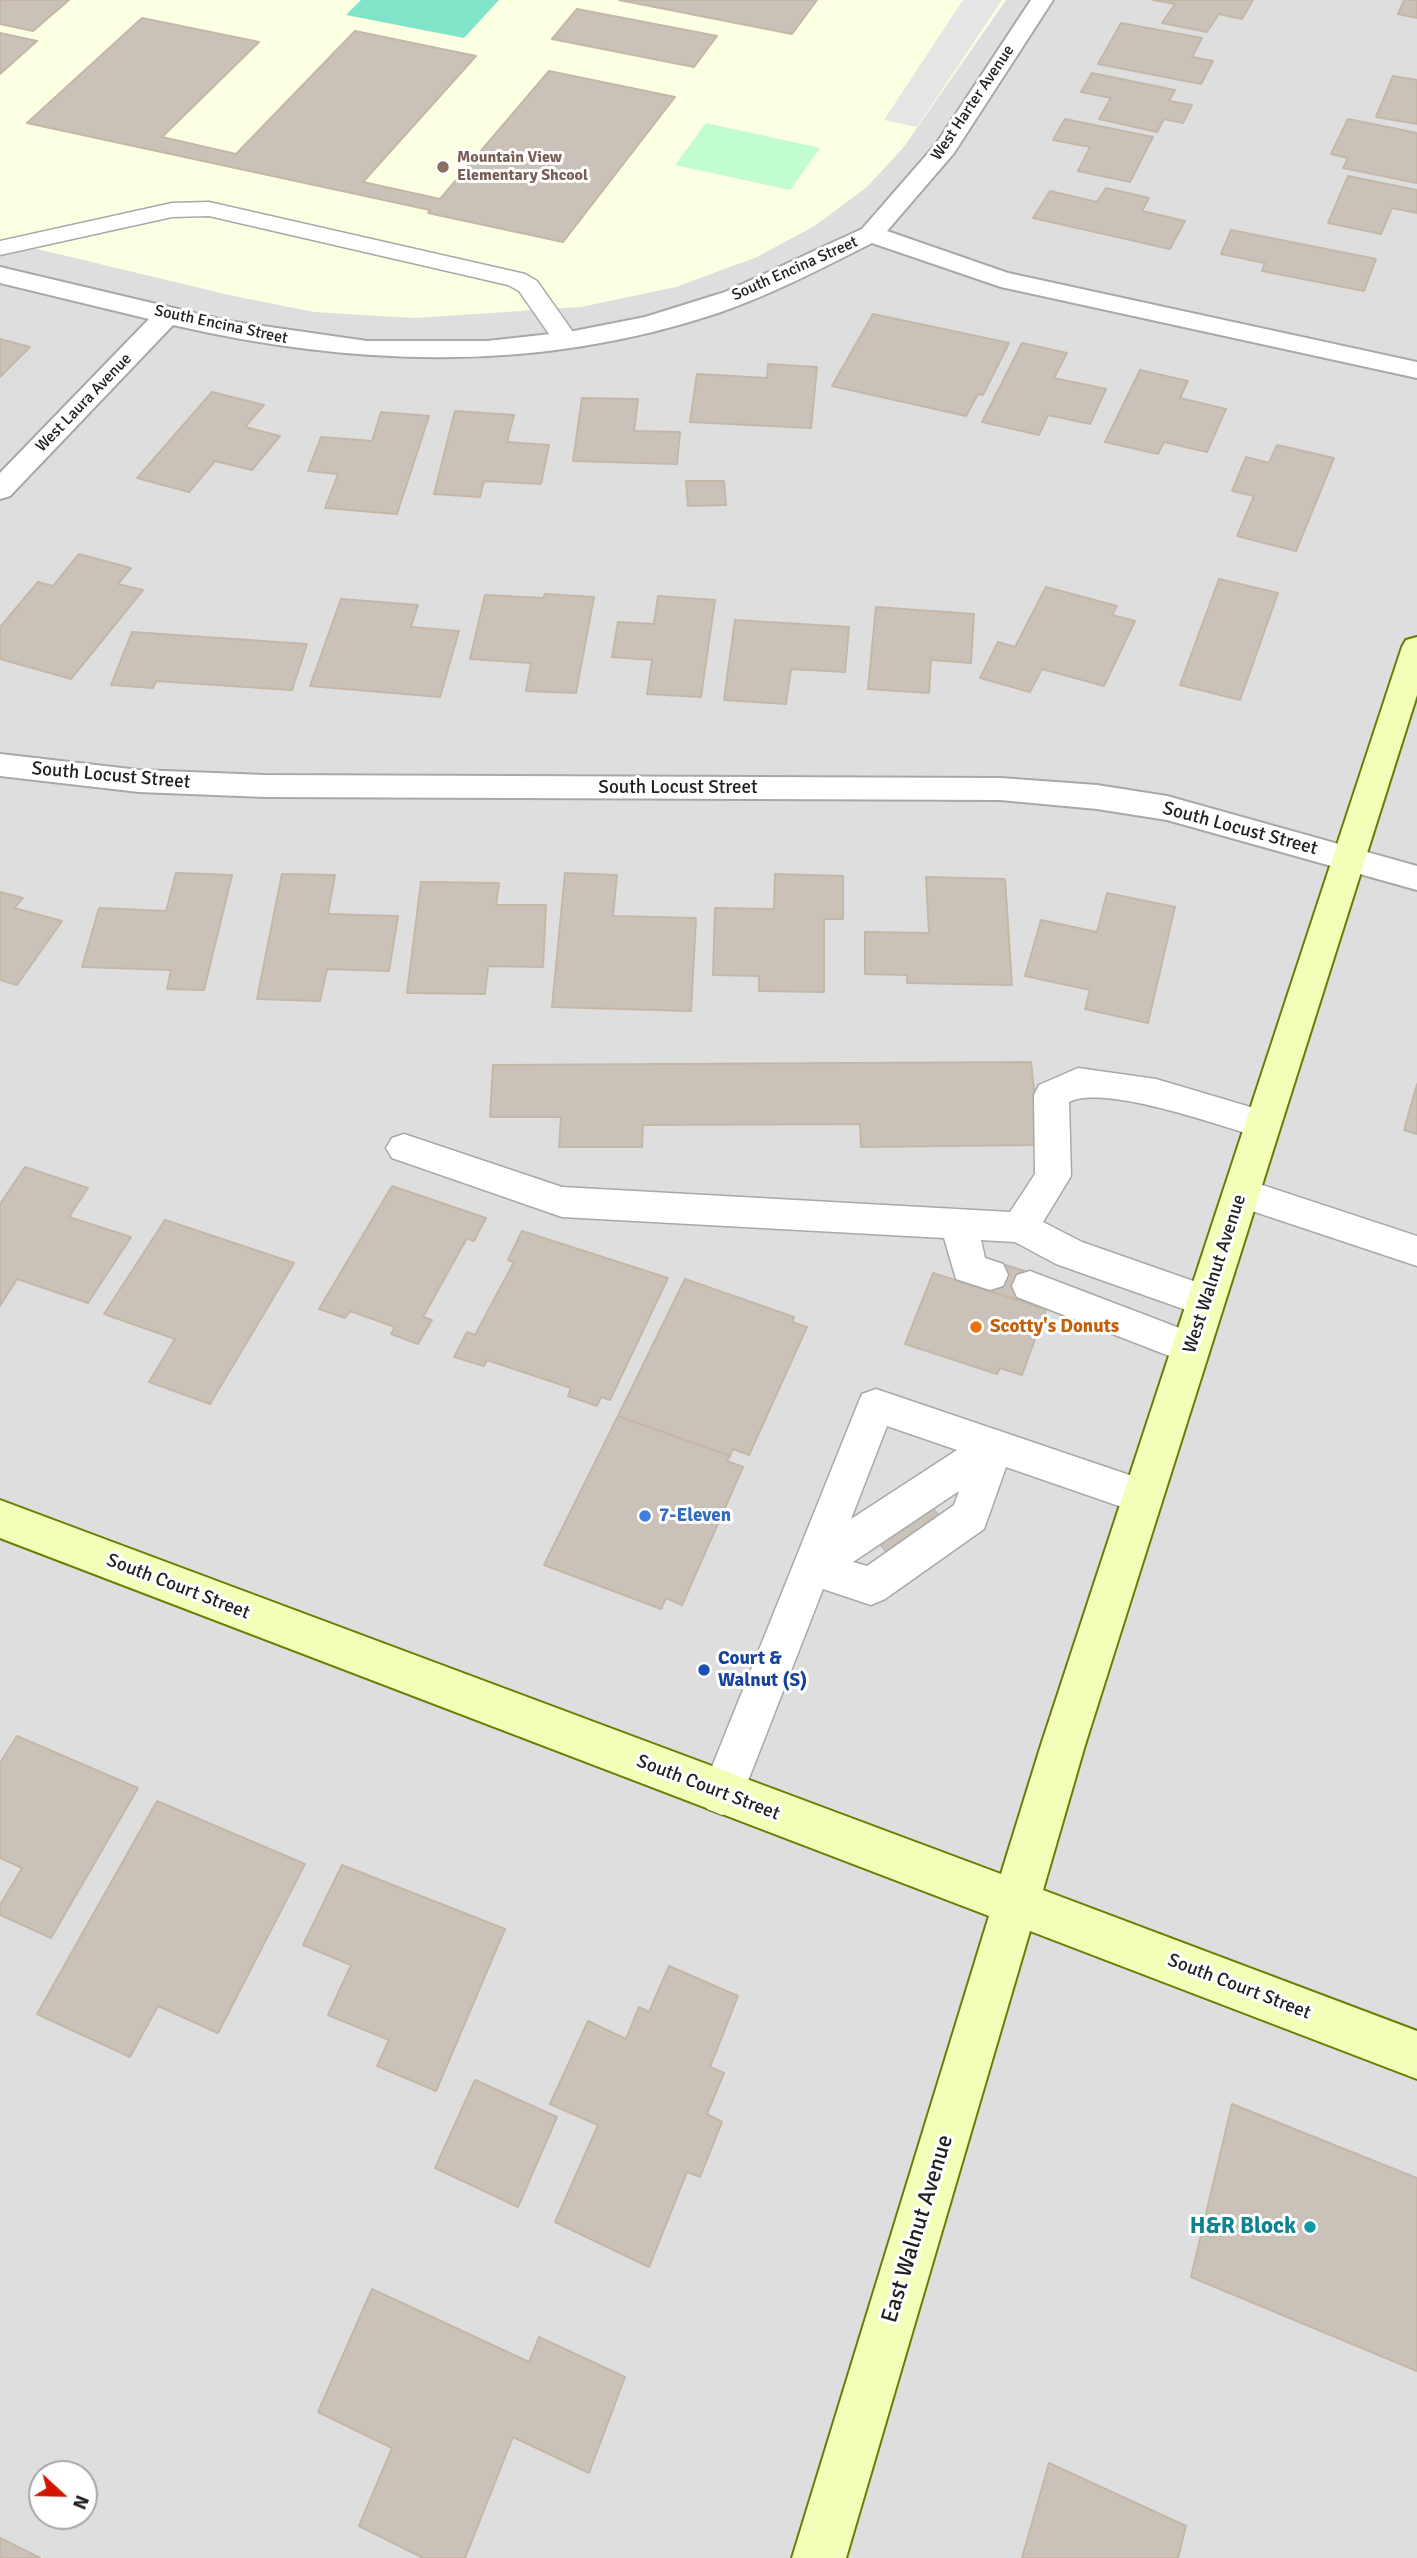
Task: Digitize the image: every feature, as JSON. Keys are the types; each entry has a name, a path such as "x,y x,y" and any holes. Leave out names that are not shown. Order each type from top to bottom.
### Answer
{"main road":[{"name":"West Walnut Avenue","path":"1015,1900 1142,1496 1417,648"},
{"name":"South Court Street","path":"0,1519 722,1794 1015,1900 1417,2055"},
{"name":"East Walnut Avenue","path":"819,2558 1015,1900"}],"street":[{"name":"West Harter Avenue","path":"871,234 945,148 1042,0"},
{"name":"South Encina Street","path":"0,275 167,315 288,340 369,349 445,350 565,339 631,328 700,310 761,288 871,234 1001,279 1417,370"},
{"name":"West Laura Avenue","path":"0,490 167,315"},
{"name":"South Locust Street","path":"0,765 139,781 265,786 1000,789 1097,797 1167,808 1417,878"}],"lane":[{"path":"0,248 172,210 209,209 516,279 528,286 565,339"},
{"path":"1020,1227 1053,1176 1052,1095 1078,1082 1156,1093 1262,1124"},
{"path":"404,1148 562,1202 1020,1227 1069,1254 1206,1301"},
{"path":"1241,1194 1417,1251"},
{"path":"959,1224 969,1268 990,1275"},
{"path":"1030,1286 1191,1348"},
{"path":"722,1794 876,1406 1142,1496"},
{"path":"811,1567 871,1587 970,1516 994,1447"}],"shaded area":[{"path":"0,0 1417,0 1417,2558 0,2558"},
{"name":"Mountain View Elementary Shcool","path":"0,0 1006,0 903,148 867,187 816,225 757,257 676,287 581,307 414,318 314,312 229,295 0,240"},
{"path":"963,0 1002,0 917,127 884,120"}],"green space":[{"path":"361,0 499,0 464,38 346,15"},
{"path":"706,123 820,148 790,190 675,165"}],"building":[{"path":"0,0 69,0 33,31 0,24"},
{"path":"619,0 817,0 792,34"},
{"path":"1153,0 1253,0 1242,19 1219,14 1207,32 1162,23 1175,4"},
{"path":"1404,0 1417,0 1417,18 1398,14"},
{"path":"577,9 717,36 694,67 552,39"},
{"path":"142,18 259,42 162,137 236,154 355,31 476,56 363,182 440,199 549,71 675,97 563,242 428,213 430,210 27,123"},
{"path":"1121,23 1202,38 1192,57 1213,61 1201,84 1098,64"},
{"path":"0,33 37,41 0,74"},
{"path":"1092,73 1175,90 1169,101 1192,105 1183,123 1164,119 1157,132 1099,119 1111,98 1081,92"},
{"path":"1393,76 1417,80 1417,124 1376,117"},
{"path":"1065,119 1153,137 1130,182 1078,171 1090,147 1053,140"},
{"path":"1348,119 1417,133 1417,183 1343,168 1348,158 1331,154"},
{"path":"1348,176 1417,190 1417,213 1392,208 1381,234 1328,223"},
{"path":"1106,188 1149,198 1142,211 1185,221 1170,249 1033,218 1050,191 1097,202"},
{"path":"1231,230 1376,259 1364,291 1262,271 1265,263 1221,254"},
{"path":"873,314 1009,343 983,395 978,394 966,416 832,386"},
{"path":"0,339 30,347 0,377"},
{"path":"1022,343 1067,353 1054,378 1106,389 1090,424 1048,415 1039,435 982,422"},
{"path":"768,364 817,367 811,428 690,422 697,374 767,378"},
{"path":"1140,370 1188,381 1180,398 1226,409 1207,452 1164,442 1158,454 1105,442"},
{"path":"212,392 264,405 245,427 280,436 252,470 215,461 189,492 137,478"},
{"path":"582,398 638,399 634,431 680,432 677,464 573,461"},
{"path":"455,411 514,415 507,442 549,445 541,484 484,481 480,497 434,494"},
{"path":"381,412 429,416 397,514 325,508 338,474 308,471 321,437 372,441"},
{"path":"1277,445 1334,458 1296,551 1237,536 1254,496 1232,491 1246,457 1269,463"},
{"path":"686,481 724,481 726,505 688,506"},
{"path":"79,554 131,568 118,584 143,590 71,679 0,659 0,627 38,582 53,586"},
{"path":"1219,579 1278,593 1240,700 1180,685"},
{"path":"1046,587 1117,606 1112,615 1135,621 1104,686 1042,669 1030,692 980,678 998,642 1015,647"},
{"path":"545,594 594,597 576,693 526,691 531,663 470,659 485,595 543,598"},
{"path":"658,596 715,600 701,697 647,694 652,660 612,657 618,622 654,624"},
{"path":"341,599 418,605 411,627 459,631 440,697 310,686"},
{"path":"876,607 974,614 971,663 931,660 929,693 868,689"},
{"path":"735,620 849,627 845,672 791,669 786,704 724,700"},
{"path":"132,632 307,644 292,690 156,681 153,688 111,685"},
{"path":"176,873 232,875 204,990 167,989 171,970 82,967 99,908 166,911"},
{"path":"565,873 617,875 613,916 696,918 691,1011 552,1007"},
{"path":"282,874 335,875 328,914 398,916 389,971 327,969 320,1001 257,999"},
{"path":"775,874 843,876 843,919 824,919 824,992 759,991 759,976 713,975 715,908 774,909"},
{"path":"926,877 1005,879 1012,985 907,983 907,975 865,974 865,932 929,933"},
{"path":"421,882 499,883 496,905 546,905 543,967 488,966 485,994 407,993"},
{"path":"0,892 23,898 14,908 62,921 17,985 0,980"},
{"path":"1107,893 1175,907 1148,1023 1085,1009 1090,990 1025,976 1041,920 1097,932"},
{"path":"1031,1062 1040,1145 861,1147 860,1124 643,1125 642,1147 559,1147 561,1117 490,1117 493,1065"},
{"path":"1417,1084 1417,1134 1404,1130"},
{"path":"25,1167 88,1188 69,1217 131,1237 88,1303 17,1279 0,1306 0,1204"},
{"path":"392,1186 486,1218 474,1241 467,1238 423,1317 432,1320 418,1344 391,1334 395,1327 350,1311 345,1318 319,1309"},
{"path":"165,1220 294,1263 210,1404 149,1382 175,1339 104,1314"},
{"path":"522,1231 668,1278 610,1400 601,1397 597,1406 568,1396 571,1388 487,1360 484,1366 454,1357 467,1332 475,1335 514,1262 508,1260"},
{"path":"995,1262 1035,1274 1026,1302 985,1290"},
{"name":"Scotty's Donuts","path":"933,1273 1046,1309 1022,1375 1000,1368 997,1374 905,1344"},
{"path":"685,1279 794,1317 792,1322 807,1327 749,1455 733,1449 730,1456 618,1416"},
{"name":"7-Eleven","path":"618,1416 730,1456 727,1461 743,1467 682,1605 666,1598 661,1609 544,1565"},
{"path":"928,1503 943,1520 891,1558 877,1540"},
{"path":"17,1736 138,1788 51,1938 0,1915 0,1905 22,1868 0,1858 0,1763"},
{"path":"157,1801 305,1864 218,2033 158,2006 130,2057 37,2014"},
{"path":"342,1865 505,1929 436,2091 377,2066 389,2040 328,2015 351,1965 303,1945"},
{"path":"669,1966 738,1996 710,2067 724,2073 707,2114 722,2122 700,2177 687,2172 649,2267 555,2222 598,2125 550,2104 588,2021 626,2039 639,2007 649,2012"},
{"path":"475,2080 557,2117 518,2207 435,2168"},
{"name":"H&R Block","path":"1232,2104 1417,2178 1417,2371 1191,2277"},
{"path":"372,2289 529,2362 539,2337 625,2377 589,2473 513,2437 465,2558 423,2558 359,2526 392,2448 318,2412"},
{"path":"1049,2463 1186,2526 1178,2558 1022,2558"},
{"path":"0,2538 40,2558 0,2558"}],"place":[{"name":"Mountain View Elementary Shcool","path":"443,167"},
{"name":"Scotty's Donuts","path":"976,1327"},
{"name":"7-Eleven","path":"645,1516"},
{"name":"Court & Walnut (S)","path":"704,1670"},
{"name":"H&R Block","path":"1310,2227"}]}
